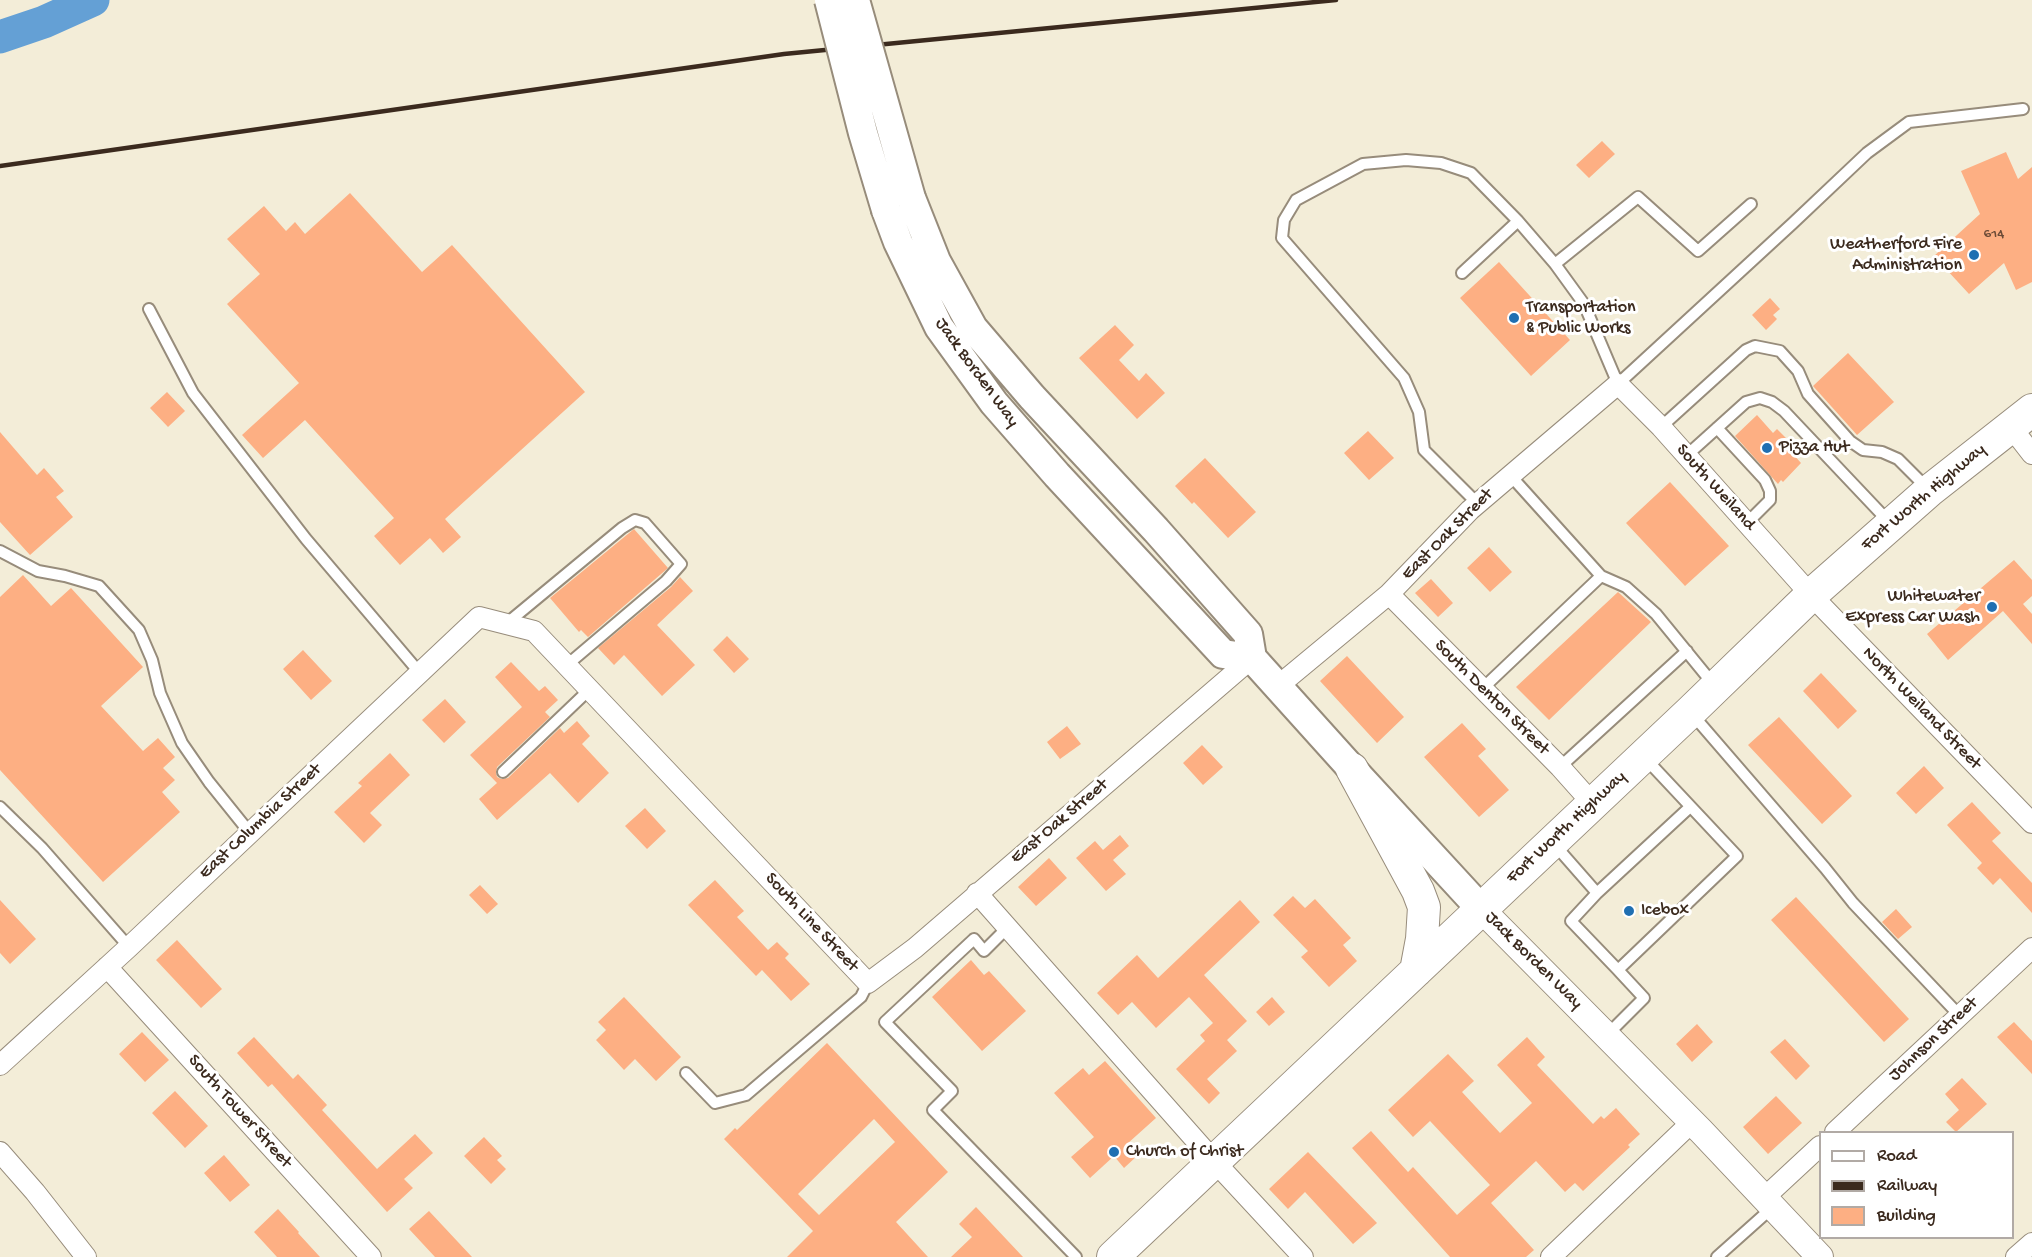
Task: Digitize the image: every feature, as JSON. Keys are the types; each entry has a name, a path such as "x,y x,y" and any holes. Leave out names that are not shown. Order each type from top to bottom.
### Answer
{"main road":[{"name":"Jack Borden Way","path":"829,0 863,134 898,204 936,261 973,328 1032,397 1140,512 1248,634 1252,658 1481,909"},
{"name":"Jack Borden Way","path":"855,0 898,204"},
{"name":"Fort Worth Highway","path":"1113,1257 1811,595 1929,491 2021,418"},
{"path":"1352,769 1418,891 1424,907 1422,939 1416,971"}],"street":[{"name":"South Weiland","path":"1618,384 1661,427 1811,595"},
{"name":"East Oak Street","path":"1278,686 1389,594 1478,503 1618,384"},
{"path":"2021,418 2032,454"},
{"name":"South Denton Street","path":"1389,594 1560,767 1593,804"},
{"name":"North Weiland Street","path":"1811,595 2032,824"},
{"name":"East Columbia Street","path":"0,1065 480,617 534,631"},
{"name":"South Line Street","path":"534,631 868,983 915,948 977,893"},
{"name":"East Oak Street","path":"977,893 1252,658"},
{"path":"977,893 1214,1161 1303,1257"},
{"name":"Jack Borden Way","path":"1481,909 1692,1122 1820,1257"},
{"name":"Johnson Street","path":"1836,1131 2032,948"},
{"name":"South Tower Street","path":"107,967 371,1257"},
{"path":"1551,1257 1692,1122"},
{"path":"1768,1203 1819,1148"},
{"path":"0,1152 86,1257"},
{"path":"2016,1257 2032,1243"}],"lane":[{"path":"1478,503 1424,450 1419,412 1404,378 1282,238 1284,220 1296,200 1363,164 1406,160 1441,163 1471,173 1556,264 1584,304 1618,384 1867,153 1909,122 2023,109"},
{"path":"1556,264 1638,197 1698,251 1751,204"},
{"path":"1462,273 1518,221"},
{"path":"149,309 193,393 306,539 419,672"},
{"path":"1661,427 1746,350 1755,346 1780,351 1798,371 1808,394 1850,441 1863,450 1881,452 1898,459 1929,491"},
{"path":"1686,456 1746,402 1760,398 1772,402 1784,411 1890,524"},
{"path":"1718,428 1765,480 1770,491 1770,500 1747,524"},
{"path":"1510,475 1601,576 1626,587 1656,614 1716,687"},
{"path":"506,624 622,528 635,520 645,523 681,564 666,582 567,665"},
{"path":"0,550 38,571 99,586 139,630 152,660 160,693 182,743 209,782 250,833"},
{"path":"1482,689 1601,576"},
{"path":"1560,767 1688,651"},
{"path":"503,771 590,689"},
{"path":"1690,712 1826,868 1853,903 1960,1016"},
{"path":"1618,970 1737,856 1643,756"},
{"path":"0,807 42,848 129,947"},
{"path":"1606,1036 1644,998 1571,921 1597,893 1690,807"},
{"path":"1552,842 1597,893"},
{"path":"1007,928 984,951 974,939 885,1022 952,1091 933,1110 1076,1257"},
{"path":"686,1073 715,1103 746,1095 861,997 868,983"},
{"path":"1717,1257 1768,1203"}],"building":[{"path":"1602,141 1615,154 1589,178 1576,165"},
{"path":"2006,152 2018,179 2032,167 2032,282 2016,290 2004,263 1969,294 1934,256 1980,214 1961,171"},
{"path":"350,193 422,272 452,245 585,392 445,519 461,537 443,553 430,538 400,565 374,536 394,518 305,420 263,458 242,435 299,383 227,304 260,274 227,239 264,206 286,231 295,222 305,234"},
{"path":"1499,262 1570,340 1531,376 1460,298"},
{"path":"1770,298 1780,309 1773,315 1777,319 1766,330 1752,315"},
{"path":"1115,325 1134,345 1119,360 1139,381 1146,373 1165,393 1137,419 1079,358"},
{"path":"1848,353 1894,402 1857,435 1813,386"},
{"path":"167,392 185,411 168,427 150,408"},
{"name":"Pizza Hut","path":"1757,415 1773,433 1777,429 1789,441 1785,445 1801,463 1783,482 1781,480 1778,484 1735,436"},
{"path":"1368,431 1394,458 1369,480 1344,453"},
{"path":"0,432 37,475 44,468 64,491 56,497 73,517 30,555 0,522"},
{"path":"1205,458 1256,512 1228,538 1194,502 1192,504 1175,486"},
{"path":"1670,482 1729,546 1685,586 1626,523"},
{"path":"634,529 668,568 588,637 581,630 579,632 550,598"},
{"path":"1489,547 1512,572 1490,592 1467,568"},
{"name":"Whitewater Express Car Wash","path":"2014,560 2032,580 2032,596 2023,604 2032,614 2032,644 2003,611 1948,660 1927,634"},
{"path":"23,575 51,606 71,588 143,667 101,706 143,751 158,738 175,757 163,768 175,780 162,792 180,812 103,882 0,770 0,597"},
{"path":"680,577 693,591 657,625 695,665 662,696 624,655 614,665 598,648"},
{"path":"1431,579 1453,603 1438,617 1415,593"},
{"path":"1618,592 1651,622 1549,720 1516,687"},
{"path":"727,636 749,659 734,673 713,650"},
{"path":"303,650 332,681 311,700 283,669"},
{"path":"1347,656 1404,717 1377,743 1320,681"},
{"path":"511,662 539,691 545,686 558,700 545,712 550,717 497,767 497,777 508,778 560,728 564,733 577,721 590,736 582,744 609,773 578,803 550,773 497,820 479,799 497,783 470,755 522,707 495,677"},
{"path":"1821,673 1857,711 1838,729 1803,691"},
{"path":"445,699 466,722 444,743 422,720"},
{"path":"1779,717 1852,796 1822,824 1748,745"},
{"path":"1462,723 1486,749 1478,756 1509,790 1479,817 1424,757"},
{"path":"1067,726 1081,744 1060,759 1047,742"},
{"path":"1202,745 1223,767 1203,785 1183,763"},
{"path":"390,753 410,775 370,813 382,825 364,843 334,812 362,786 358,783"},
{"path":"1924,766 1944,788 1916,814 1896,793"},
{"path":"1972,802 2001,833 1992,841 2032,883 2032,913 2000,878 1993,885 1977,868 1982,863 1947,825"},
{"path":"645,808 666,831 647,849 625,826"},
{"path":"1120,835 1129,846 1113,860 1126,874 1106,891 1076,858 1095,841 1103,850"},
{"path":"1049,858 1067,878 1036,906 1018,887"},
{"path":"715,880 744,911 737,917 768,950 777,942 789,954 785,958 810,984 791,1001 762,970 756,976 688,905"},
{"path":"480,885 498,904 487,914 469,895"},
{"path":"1293,896 1305,908 1315,899 1351,938 1343,945 1357,961 1329,987 1301,957 1308,951 1273,915"},
{"path":"1796,897 1909,1019 1884,1042 1771,920"},
{"path":"0,900 36,939 10,964 0,953"},
{"path":"1240,900 1260,922 1204,975 1247,1021 1227,1040 1237,1051 1207,1079 1220,1093 1209,1104 1176,1069 1205,1041 1200,1035 1213,1023 1189,997 1156,1028 1132,1002 1118,1015 1097,993 1137,955 1158,978"},
{"path":"1896,909 1912,927 1898,939 1882,922"},
{"path":"177,940 222,989 201,1008 156,960"},
{"path":"971,960 984,975 989,971 1026,1011 982,1051 932,997"},
{"path":"624,997 681,1057 656,1081 635,1059 624,1070 596,1040 606,1030 598,1022"},
{"path":"1272,997 1285,1012 1269,1026 1256,1012"},
{"path":"2014,1022 2032,1041 2032,1074 1997,1037"},
{"path":"1697,1024 1713,1042 1692,1062 1676,1044"},
{"path":"142,1032 169,1060 145,1082 119,1054"},
{"path":"254,1037 293,1079 298,1074 327,1105 322,1110 377,1169 415,1134 433,1153 404,1179 413,1188 387,1212 272,1084 268,1087 237,1053"},
{"path":"1527,1037 1545,1057 1537,1065 1593,1124 1601,1116 1604,1119 1616,1108 1640,1134 1628,1145 1630,1147 1583,1191 1575,1183 1565,1192 1536,1161 1491,1203 1534,1250 1526,1257 1450,1257 1352,1148 1371,1131 1408,1172 1413,1167 1457,1215 1490,1185 1430,1121 1413,1137 1388,1110 1448,1054 1474,1081 1462,1092 1500,1133 1532,1103 1497,1065"},
{"path":"1785,1039 1810,1066 1796,1080 1770,1052"},
{"path":"827,1043 948,1172 896,1222 928,1257 787,1257 813,1231 724,1139 735,1128 737,1130","holes":["874,1119 895,1142 819,1215 798,1194"]},
{"path":"1105,1061 1156,1118 1127,1144 1137,1156 1124,1168 1114,1156 1090,1178 1071,1157 1094,1137 1054,1093 1083,1068 1089,1075"},
{"path":"1962,1078 1987,1104 1955,1131 1946,1122 1959,1110 1945,1094"},
{"path":"175,1091 208,1126 185,1148 152,1113"},
{"path":"1776,1096 1802,1123 1768,1154 1743,1127"},
{"path":"484,1137 502,1156 497,1160 506,1169 491,1184 464,1156"},
{"path":"1308,1152 1377,1223 1353,1244 1305,1192 1288,1209 1269,1189"},
{"path":"224,1155 250,1185 230,1202 204,1173"},
{"path":"976,1207 1023,1257 951,1257 972,1237 959,1224"},
{"path":"278,1209 320,1257 277,1257 254,1232"},
{"path":"429,1211 472,1257 435,1257 409,1229"}],"waterway":[{"path":"0,37 44,22 93,0"}],"railway":[{"path":"0,166 784,54 1336,0"}],"place":[{"name":"Weatherford Fire Administration","path":"1974,255"},
{"name":"Transportation & Public Works","path":"1514,318"},
{"name":"Pizza Hut","path":"1767,448"},
{"name":"Whitewater Express Car Wash","path":"1992,607"},
{"name":"Icebox","path":"1629,911"},
{"name":"Church of Christ","path":"1114,1152"}]}
